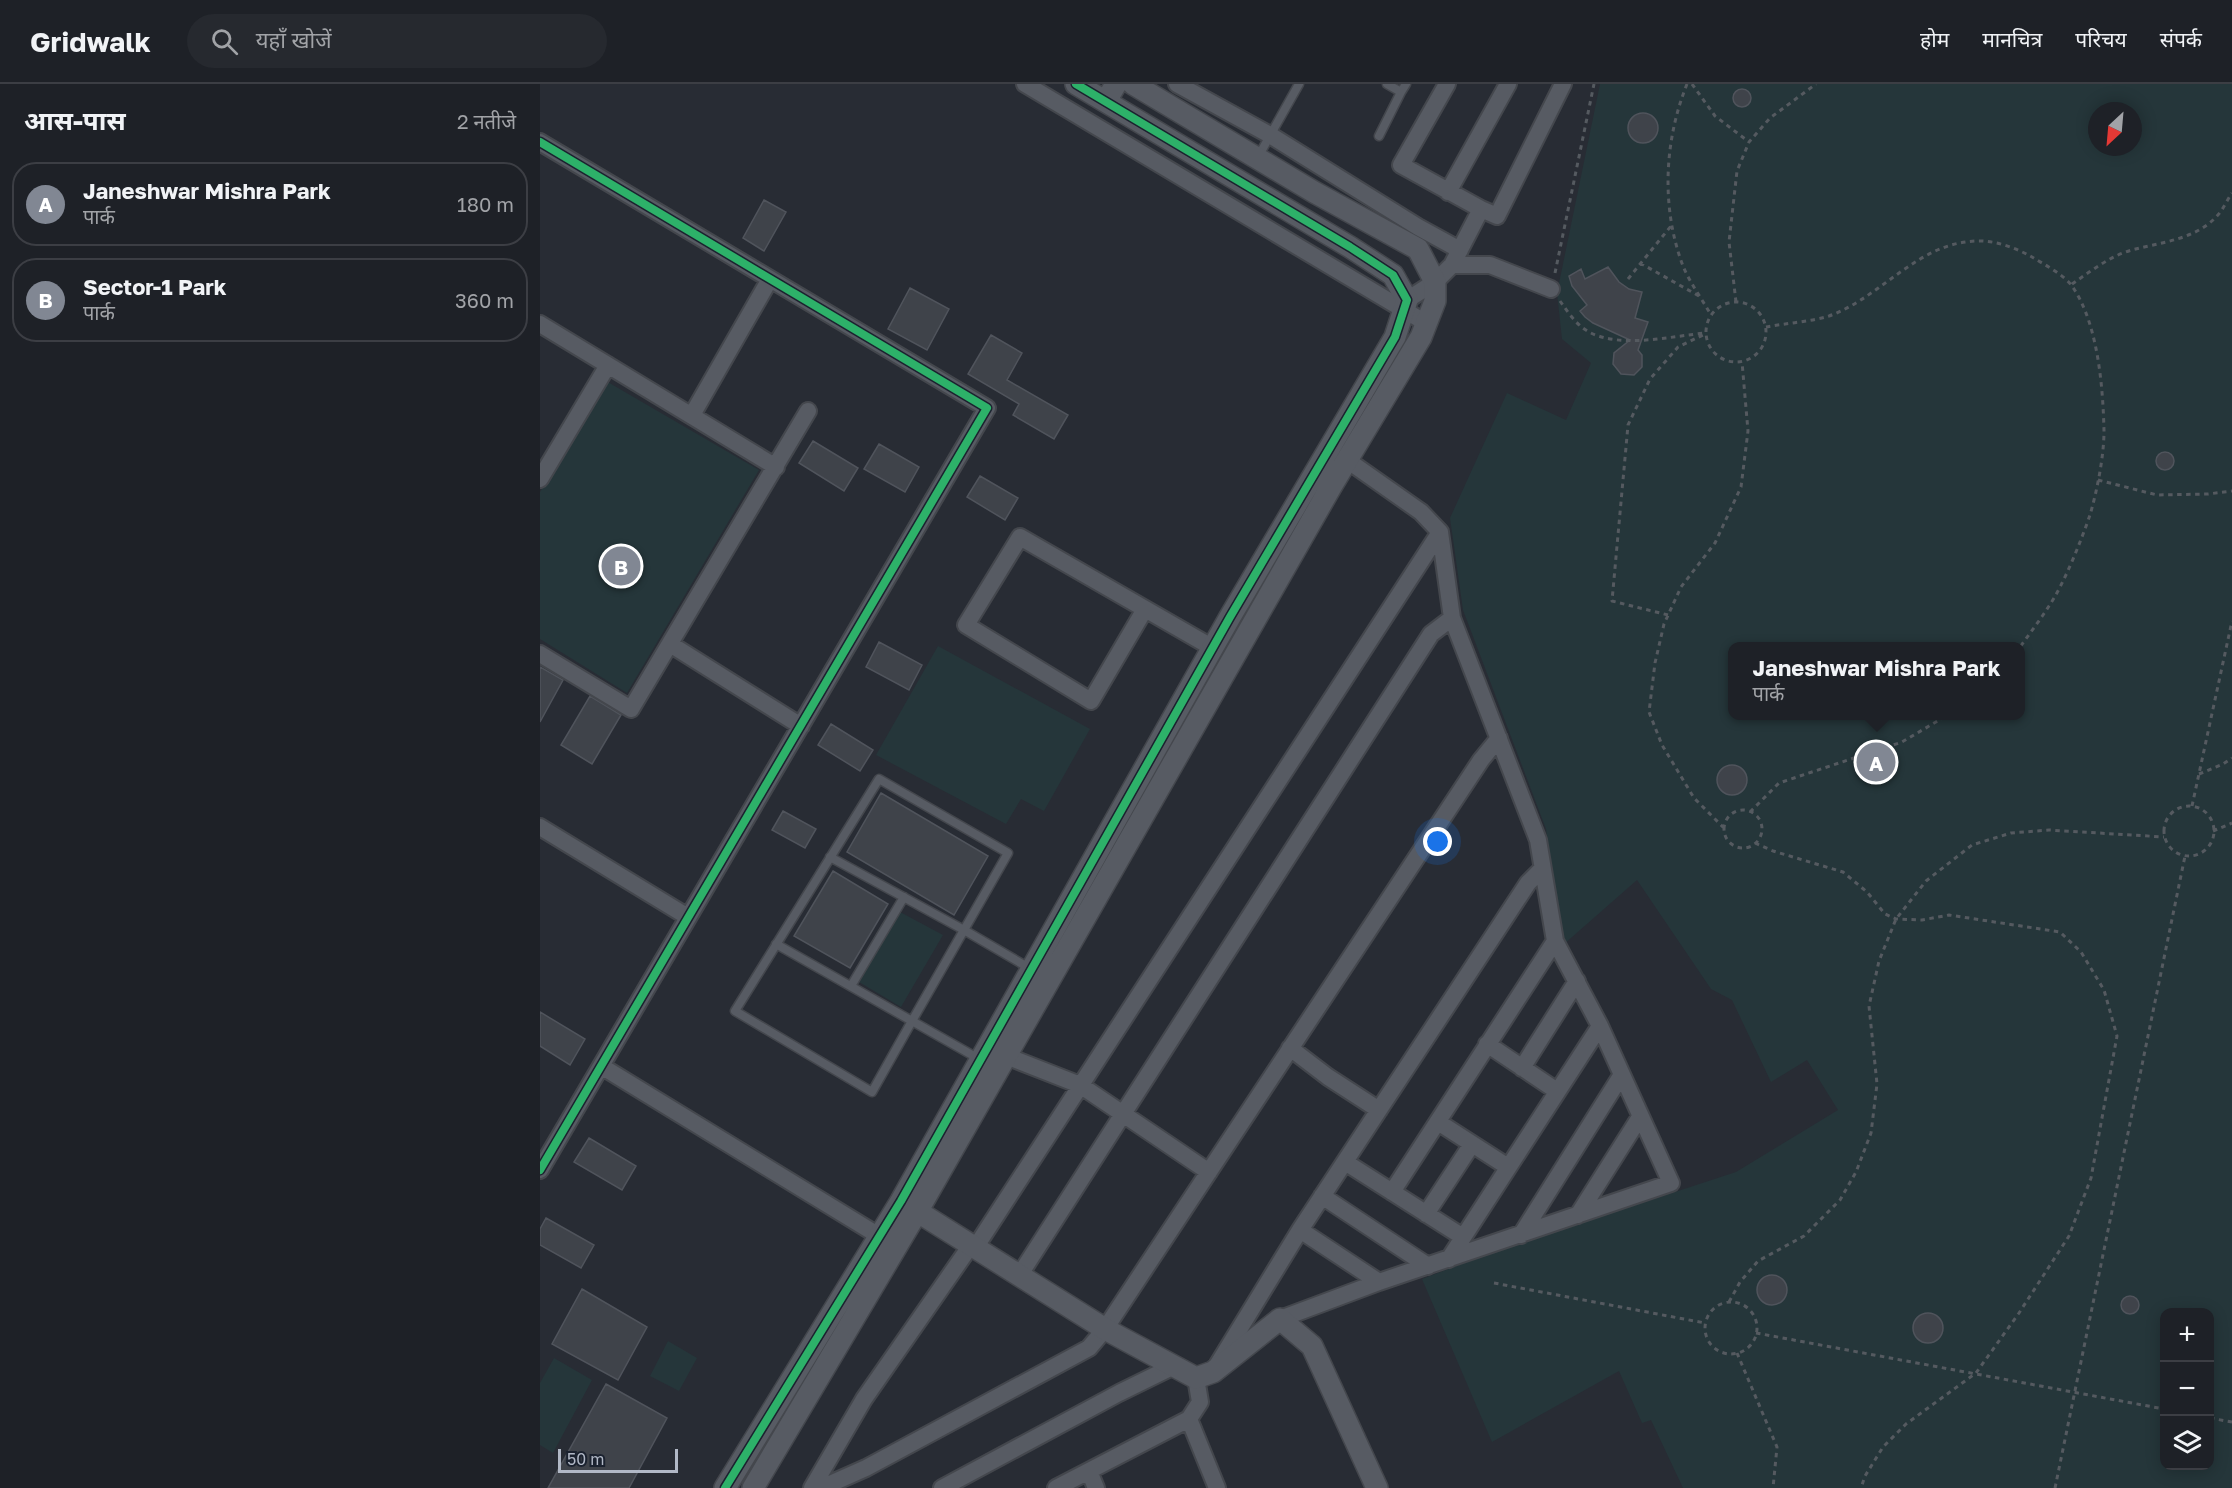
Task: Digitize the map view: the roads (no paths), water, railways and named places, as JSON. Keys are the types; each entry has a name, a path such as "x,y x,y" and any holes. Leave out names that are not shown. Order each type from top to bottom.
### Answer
{"street":[{"path":"1024,84 1406,305 1426,323"},
{"path":"1076,84 1111,93 1125,113 1393,275 1406,305"},
{"path":"1177,84 1270,135 1418,227 1456,258 1490,265 1551,289"},
{"path":"1447,84 1401,165 1497,216 1563,84"},
{"path":"1448,192 1508,84"},
{"path":"753,1488 888,1241 1006,1056 1347,460 1420,337 1435,301 1435,282 1418,249 1257,158 1138,85 1125,113"},
{"path":"540,142 987,408 540,1170"},
{"path":"909,1206 981,1061 1031,969 1213,648 1395,337 1406,305 1435,282 1456,258 1481,209"},
{"path":"692,415 770,279"},
{"path":"540,324 777,467"},
{"path":"540,479 608,365"},
{"path":"540,654 631,709 777,467 808,411"},
{"path":"1205,1375 1280,1319 1379,1282 1671,1183 1600,1026 1555,941 1538,840 1452,618 1440,532 1421,512 1347,460"},
{"path":"812,1488 864,1399 973,1247 1440,532"},
{"path":"1145,609 1091,701 966,625 1020,537 1213,648"},
{"path":"1019,1275 1431,634 1452,618"},
{"path":"670,644 801,726"},
{"path":"821,1488 866,1468 1089,1348 1106,1329 1481,760 1499,738"},
{"path":"540,826 688,917"},
{"path":"1056,1488 1189,1419 1200,1402 1205,1375 1528,883 1542,869"},
{"path":"1392,1192 1555,941"},
{"path":"1522,1068 1577,981"},
{"path":"1449,1259 1600,1026"},
{"path":"1487,1044 1557,1091"},
{"path":"1290,1048 1328,1077 1379,1110"},
{"path":"1006,1056 1080,1085 1209,1172"},
{"path":"601,1066 888,1241"},
{"path":"1521,1235 1621,1076"},
{"path":"1578,1215 1640,1117"},
{"path":"1438,1122 1508,1167"},
{"path":"1426,1214 1472,1144"},
{"path":"1345,1162 1462,1237"},
{"path":"1323,1196 1428,1266"},
{"path":"909,1206 1106,1329 1174,1366 1205,1375"},
{"path":"1300,1230 1379,1282"},
{"path":"725,1488 888,1241"},
{"path":"1280,1319 1312,1346 1377,1488"},
{"path":"942,1488 1174,1366"},
{"path":"1189,1419 1217,1488"},
{"path":"1089,1471 1096,1488"}],"lane":[{"path":"1257,158 1299,84"},
{"path":"1379,135 1403,88 1387,84"},
{"path":"879,779 1008,853 872,1092 735,1011 831,857 879,779"},
{"path":"831,857 1031,969"},
{"path":"851,986 904,897"},
{"path":"776,944 981,1061"}],"place":[{"name":"Sector-1 Park","path":"621,566"},
{"name":"Janeshwar Mishra Park","path":"1876,762"}]}
